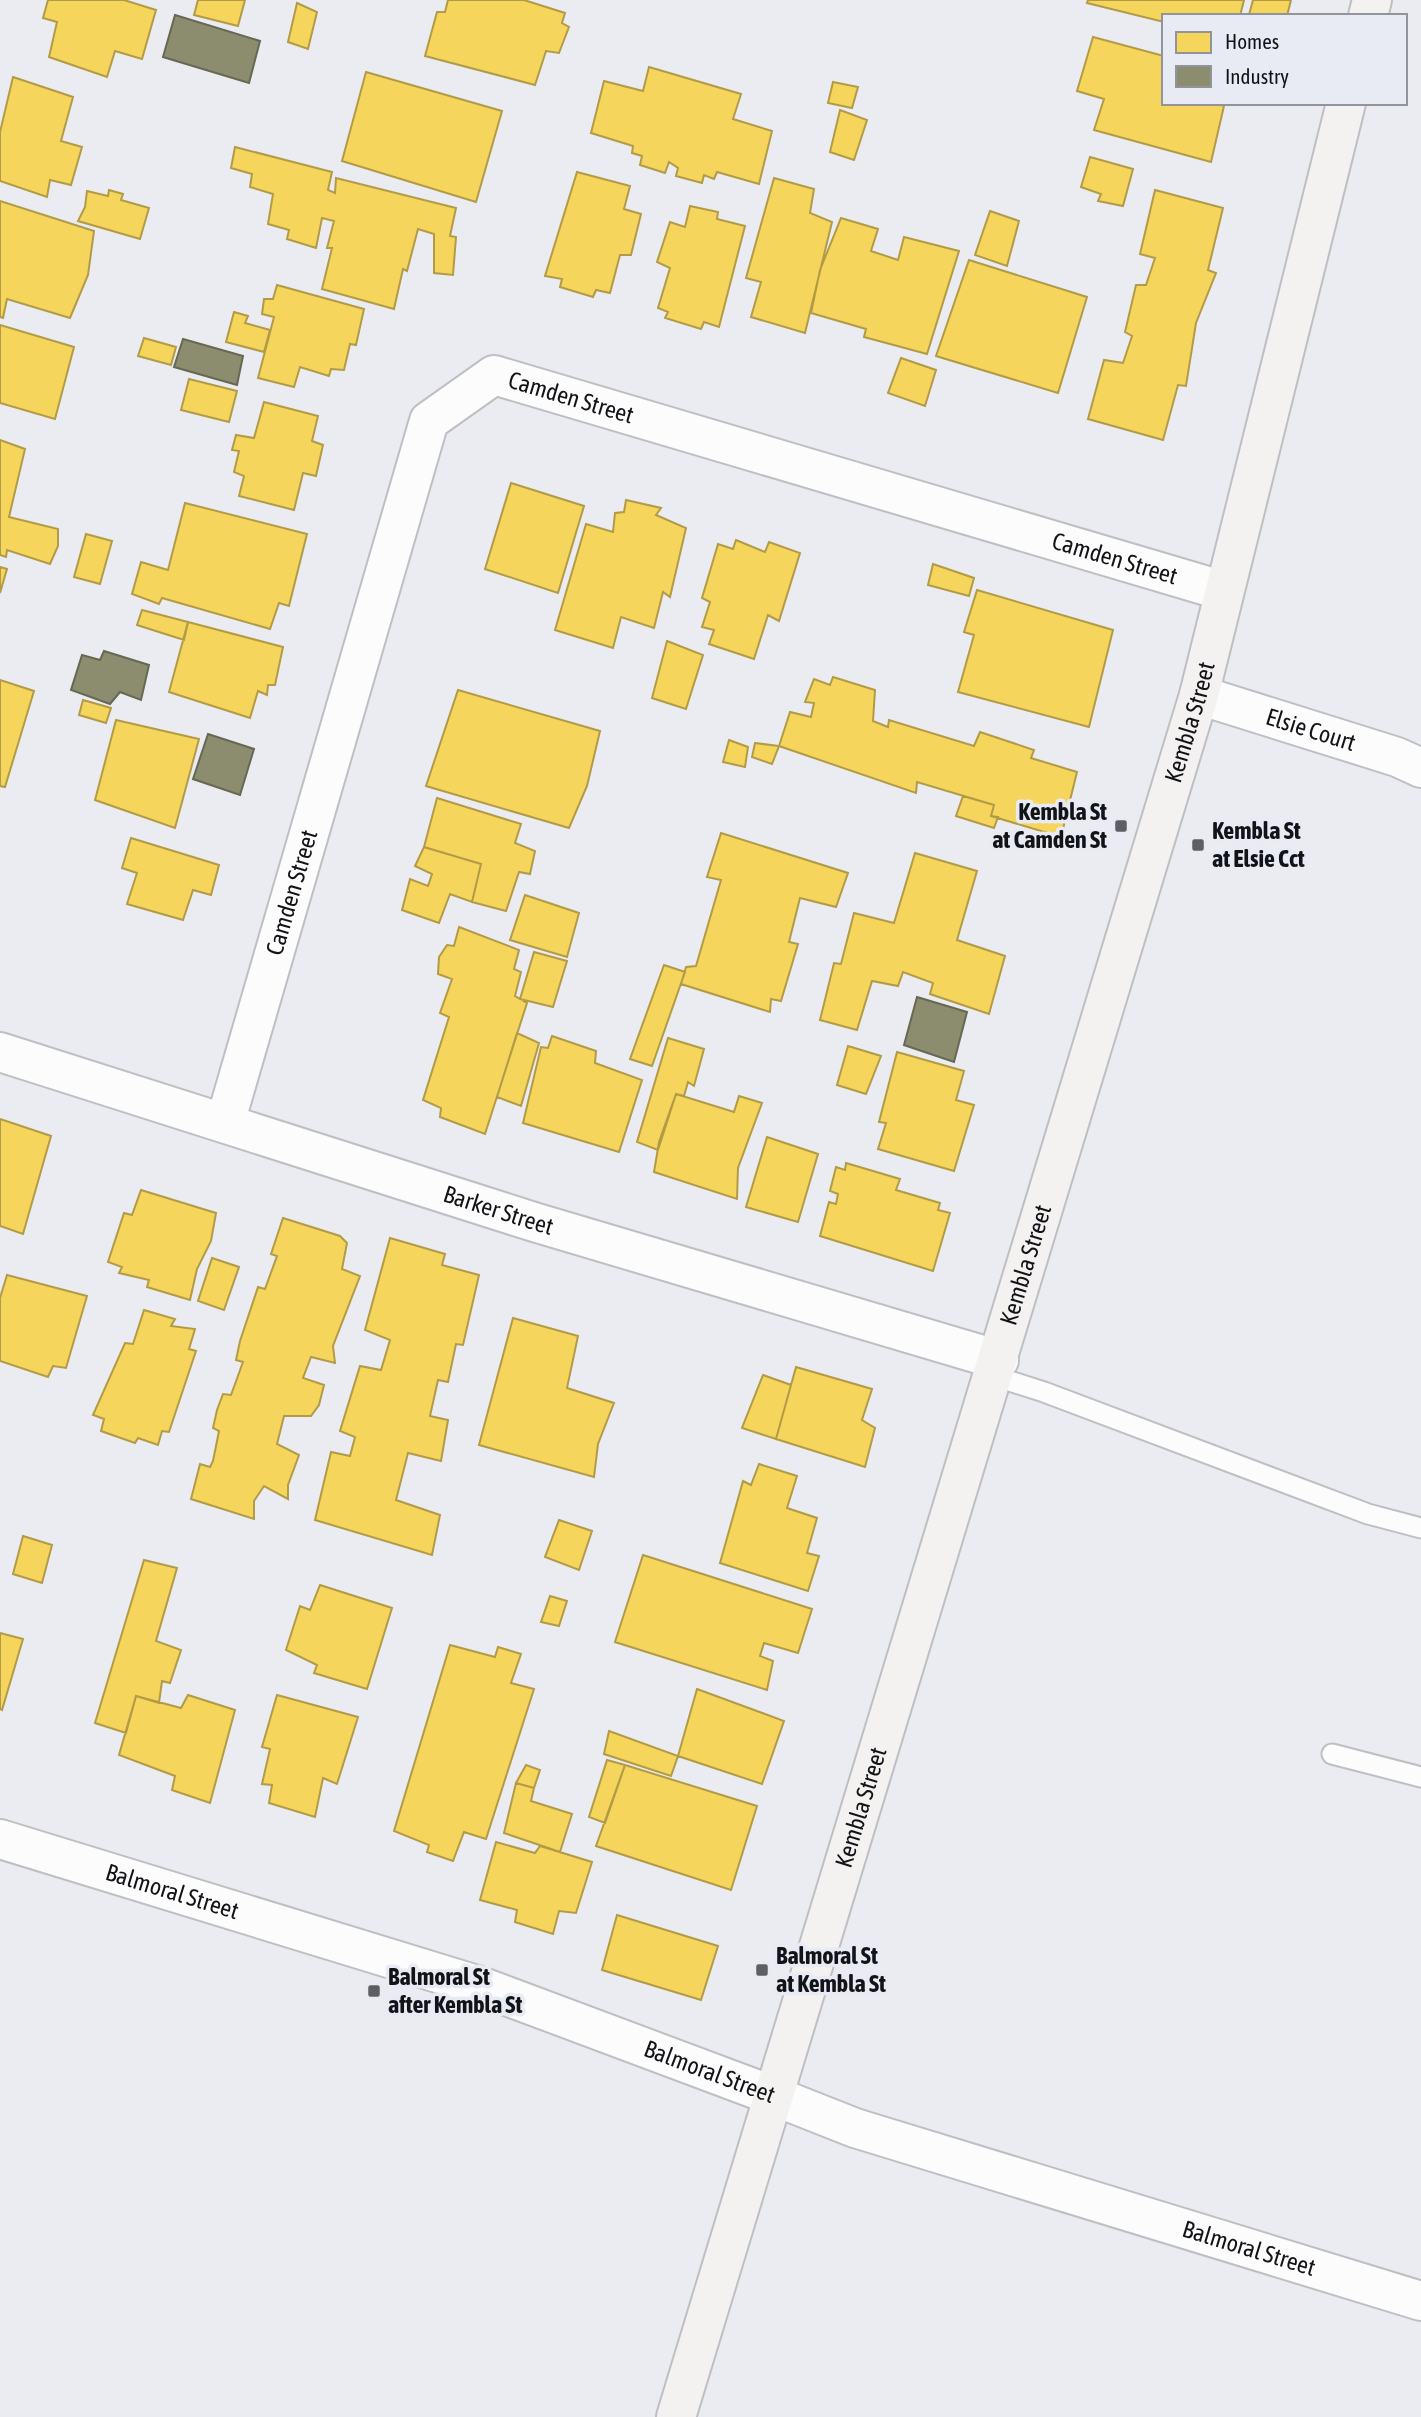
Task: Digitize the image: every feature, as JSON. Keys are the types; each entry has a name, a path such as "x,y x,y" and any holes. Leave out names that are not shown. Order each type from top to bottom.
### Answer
{"main road":[{"name":"Kembla Street","path":"676,2417 997,1368 1199,695 1346,105"}],"street":[{"name":"Camden Street","path":"225,1122 429,421 494,375 1224,591"},
{"name":"Elsie Court","path":"1199,695 1397,757 1421,768"},
{"name":"Barker Street","path":"0,1052 997,1368"},
{"name":"Balmoral Street","path":"0,1839 480,1986 855,2128 1421,2301"}],"lane":[{"path":"997,1368 1044,1392 1368,1514 1421,1528"},
{"path":"1332,1754 1421,1777"}],"building: Homes":[{"path":"48,0 124,0 156,10 142,59 115,51 107,77 49,57 57,22 43,18"},
{"path":"198,0 245,0 238,26 194,15"},
{"path":"448,0 524,0 565,13 562,23 569,27 559,53 546,51 535,85 425,56 437,12 445,12"},
{"path":"1088,0 1244,0 1240,14 1162,14 1162,22 1087,3"},
{"path":"1253,0 1291,0 1288,14 1249,14"},
{"path":"297,3 317,12 308,49 288,42"},
{"path":"1093,37 1162,55 1162,105 1224,106 1211,162 1094,130 1104,99 1077,91"},
{"path":"649,67 741,94 733,119 772,131 759,184 717,172 714,179 704,175 702,183 676,176 678,168 669,162 665,173 640,165 642,156 632,153 633,146 591,133 604,81 643,91"},
{"path":"366,72 502,111 476,202 342,161"},
{"path":"13,77 73,97 61,141 82,147 71,185 50,180 47,197 0,181 0,132"},
{"path":"833,82 858,87 852,108 828,103"},
{"path":"840,110 867,120 854,160 830,152"},
{"path":"235,147 332,172 328,190 335,193 336,178 456,208 450,236 456,237 453,275 434,273 434,234 418,229 407,271 403,269 394,309 322,289 332,248 327,248 334,221 322,218 316,248 287,239 289,230 268,224 273,194 250,187 252,174 231,168"},
{"path":"1090,157 1133,169 1123,206 1098,201 1101,194 1081,187"},
{"path":"577,172 630,186 624,209 641,214 631,255 620,255 610,293 596,290 593,297 560,287 562,279 545,276"},
{"path":"774,178 814,189 810,213 832,222 805,333 751,317 761,282 746,278"},
{"path":"109,190 123,194 121,200 149,208 140,239 78,221 85,207 87,191 108,196"},
{"path":"1155,190 1223,208 1208,270 1216,273 1196,323 1186,386 1178,385 1163,440 1088,419 1104,360 1123,363 1132,336 1125,332 1136,285 1146,285 1155,258 1140,254"},
{"path":"0,201 94,231 88,275 70,318 7,299 3,318 0,317"},
{"path":"690,206 718,212 717,219 745,226 719,327 704,322 701,329 665,318 668,312 658,308 670,268 657,262 670,222 685,227"},
{"path":"990,211 1019,221 1007,266 975,255"},
{"path":"841,218 878,229 871,251 898,260 904,237 959,251 927,354 864,337 866,329 811,313 820,270"},
{"path":"969,260 1087,297 1058,393 936,356"},
{"path":"277,285 364,309 356,345 350,344 344,370 331,369 329,376 300,367 294,387 258,378 274,317 262,314 264,299 273,299"},
{"path":"234,312 248,316 245,323 270,330 264,352 226,342"},
{"path":"0,325 74,347 55,419 0,403"},
{"path":"144,338 176,347 171,365 138,356"},
{"path":"901,358 936,370 925,406 888,393"},
{"path":"189,379 237,391 229,422 181,410"},
{"path":"264,402 318,416 312,441 323,445 316,476 303,473 294,510 239,496 244,476 234,472 239,451 232,450 236,435 254,438"},
{"path":"0,440 25,449 9,517 58,529 58,546 50,564 7,550 6,557 0,555"},
{"path":"511,483 584,506 558,593 485,569"},
{"path":"626,500 661,508 656,515 686,528 670,597 663,592 654,628 621,617 613,648 555,630 586,524 613,532 615,513 624,512"},
{"path":"185,503 307,534 289,606 279,603 270,629 162,598 159,604 132,594 141,562 168,570"},
{"path":"86,534 112,541 100,584 74,577"},
{"path":"736,540 765,552 769,542 800,553 779,621 768,615 754,659 709,644 714,630 702,627 710,602 702,598 718,544 733,549"},
{"path":"933,564 974,578 969,596 928,585"},
{"path":"0,567 7,569 0,593"},
{"path":"977,590 1113,630 1089,727 958,692 974,635 964,632"},
{"path":"142,610 188,622 184,640 137,625"},
{"path":"188,622 283,647 275,685 268,685 267,695 258,691 250,718 169,692"},
{"path":"667,641 703,655 686,709 652,698"},
{"path":"833,677 875,690 873,721 888,727 889,720 974,746 980,732 1034,750 1031,758 1077,772 1061,837 991,816 994,805 917,782 916,793 779,746 790,712 811,717 814,703 805,702 814,679 830,685"},
{"path":"0,680 34,691 5,787 0,786"},
{"path":"458,690 600,731 587,786 569,828 426,786"},
{"path":"83,700 111,708 106,723 79,715"},
{"path":"116,720 199,739 175,828 95,800"},
{"path":"729,740 748,747 745,767 723,762"},
{"path":"755,743 779,746 772,764 752,757"},
{"path":"963,796 994,805 991,816 998,817 994,828 956,816"},
{"path":"437,798 521,824 515,843 535,851 530,874 519,872 506,911 472,902 481,864 424,847"},
{"path":"721,833 848,873 836,907 800,898 789,942 798,944 781,1001 771,999 770,1012 681,984 686,967 696,966 721,880 707,877"},
{"path":"131,838 219,865 211,895 193,890 183,920 127,904 137,873 122,868"},
{"path":"424,847 481,864 472,902 450,894 439,923 402,910 410,879 428,886 432,874 415,866"},
{"path":"915,853 977,871 957,940 1005,956 989,1014 930,994 933,983 903,972 898,986 872,981 857,1030 820,1020 834,963 841,964 854,913 894,923"},
{"path":"525,895 579,913 567,957 510,940"},
{"path":"459,927 519,950 514,969 521,972 515,996 527,1003 485,1134 440,1117 441,1108 423,1100 449,1017 440,1013 452,979 438,974 439,957 447,945 454,946"},
{"path":"534,952 567,961 553,1007 520,999"},
{"path":"664,965 685,972 652,1066 630,1059"},
{"path":"517,1033 539,1043 521,1106 497,1097"},
{"path":"552,1036 596,1051 595,1063 642,1080 619,1152 523,1123 541,1047 548,1048"},
{"path":"668,1038 704,1049 694,1086 688,1082 684,1096 676,1094 658,1150 637,1142"},
{"path":"848,1046 881,1056 866,1094 837,1085"},
{"path":"897,1052 964,1071 956,1100 974,1105 954,1171 878,1149 886,1123 879,1122"},
{"path":"676,1094 734,1112 739,1096 762,1103 738,1168 737,1199 654,1172 659,1142"},
{"path":"0,1119 51,1136 23,1234 0,1226"},
{"path":"767,1137 818,1154 798,1222 746,1207"},
{"path":"846,1163 900,1179 896,1190 940,1203 938,1210 950,1213 933,1271 820,1236 829,1202 836,1204 838,1194 830,1191 836,1167 845,1170"},
{"path":"141,1190 216,1213 211,1241 197,1269 190,1300 147,1287 149,1280 119,1273 122,1267 108,1262 124,1213 132,1215"},
{"path":"283,1218 340,1236 347,1243 342,1269 360,1276 333,1346 335,1363 311,1357 303,1378 324,1385 319,1405 311,1416 284,1416 277,1444 299,1455 288,1485 288,1499 264,1486 254,1501 254,1519 191,1499 200,1464 210,1467 213,1461 219,1431 213,1428 217,1410 223,1394 231,1395 243,1362 236,1360 240,1341 258,1287 265,1289 277,1256 271,1254"},
{"path":"390,1238 445,1254 442,1265 479,1275 463,1345 456,1344 448,1382 438,1380 430,1416 448,1420 441,1461 408,1453 396,1500 440,1515 432,1555 315,1520 331,1452 350,1456 355,1437 340,1431 360,1366 381,1370 390,1340 365,1330"},
{"path":"212,1258 239,1267 224,1310 198,1301"},
{"path":"7,1275 87,1296 66,1368 53,1366 48,1377 0,1361 0,1298"},
{"path":"144,1310 175,1319 171,1326 195,1329 189,1349 196,1351 169,1432 162,1431 158,1445 138,1438 135,1443 101,1431 104,1419 93,1415 125,1343 133,1344"},
{"path":"513,1318 578,1336 567,1388 614,1403 598,1444 594,1477 479,1445"},
{"path":"796,1367 872,1389 862,1420 875,1428 865,1467 776,1439"},
{"path":"763,1375 791,1385 776,1439 742,1428"},
{"path":"759,1464 797,1476 787,1508 817,1518 807,1553 819,1556 808,1591 720,1563 743,1481 751,1485"},
{"path":"559,1520 592,1531 579,1570 545,1557"},
{"path":"23,1536 52,1545 42,1583 13,1574"},
{"path":"643,1555 812,1609 798,1653 764,1643 760,1656 773,1661 767,1690 615,1642"},
{"path":"144,1560 177,1568 156,1641 181,1650 170,1683 162,1681 159,1703 136,1696 126,1733 95,1723"},
{"path":"320,1585 392,1608 367,1689 314,1673 317,1665 286,1650 300,1606 310,1610"},
{"path":"550,1596 567,1601 559,1626 541,1622"},
{"path":"0,1633 23,1639 2,1710 0,1709"},
{"path":"450,1645 495,1657 498,1647 521,1654 511,1683 534,1689 486,1839 464,1832 453,1861 427,1852 429,1845 394,1831"},
{"path":"697,1689 784,1721 762,1784 678,1756"},
{"path":"188,1695 235,1710 210,1803 172,1790 175,1776 119,1755 136,1696 181,1708"},
{"path":"277,1695 358,1717 337,1784 323,1778 315,1817 269,1803 272,1785 262,1784 270,1749 262,1747"},
{"path":"609,1731 678,1756 671,1776 604,1754"},
{"path":"607,1760 625,1765 605,1823 589,1817"},
{"path":"526,1765 540,1770 534,1788 516,1783"},
{"path":"625,1765 757,1806 731,1890 596,1846"},
{"path":"516,1783 534,1788 531,1801 572,1814 560,1852 504,1833"},
{"path":"496,1842 535,1853 540,1846 592,1862 576,1913 559,1911 553,1934 515,1922 517,1910 480,1900"},
{"path":"617,1915 718,1946 701,2000 602,1970"}],"building: Industry":[{"path":"175,15 260,41 249,83 163,57"},
{"path":"183,339 243,356 237,385 174,367"},
{"path":"104,651 149,665 141,700 120,692 110,704 71,690 82,655 100,660"},
{"path":"208,734 254,749 240,795 193,779"},
{"path":"917,997 967,1012 954,1062 904,1045"}],"place":[{"name":"Kembla St at Camden St","path":"1121,826"},
{"name":"Kembla St at Elsie Cct","path":"1198,845"},
{"name":"Balmoral St at Kembla St","path":"762,1970"},
{"name":"Balmoral St after Kembla St","path":"374,1991"}]}
